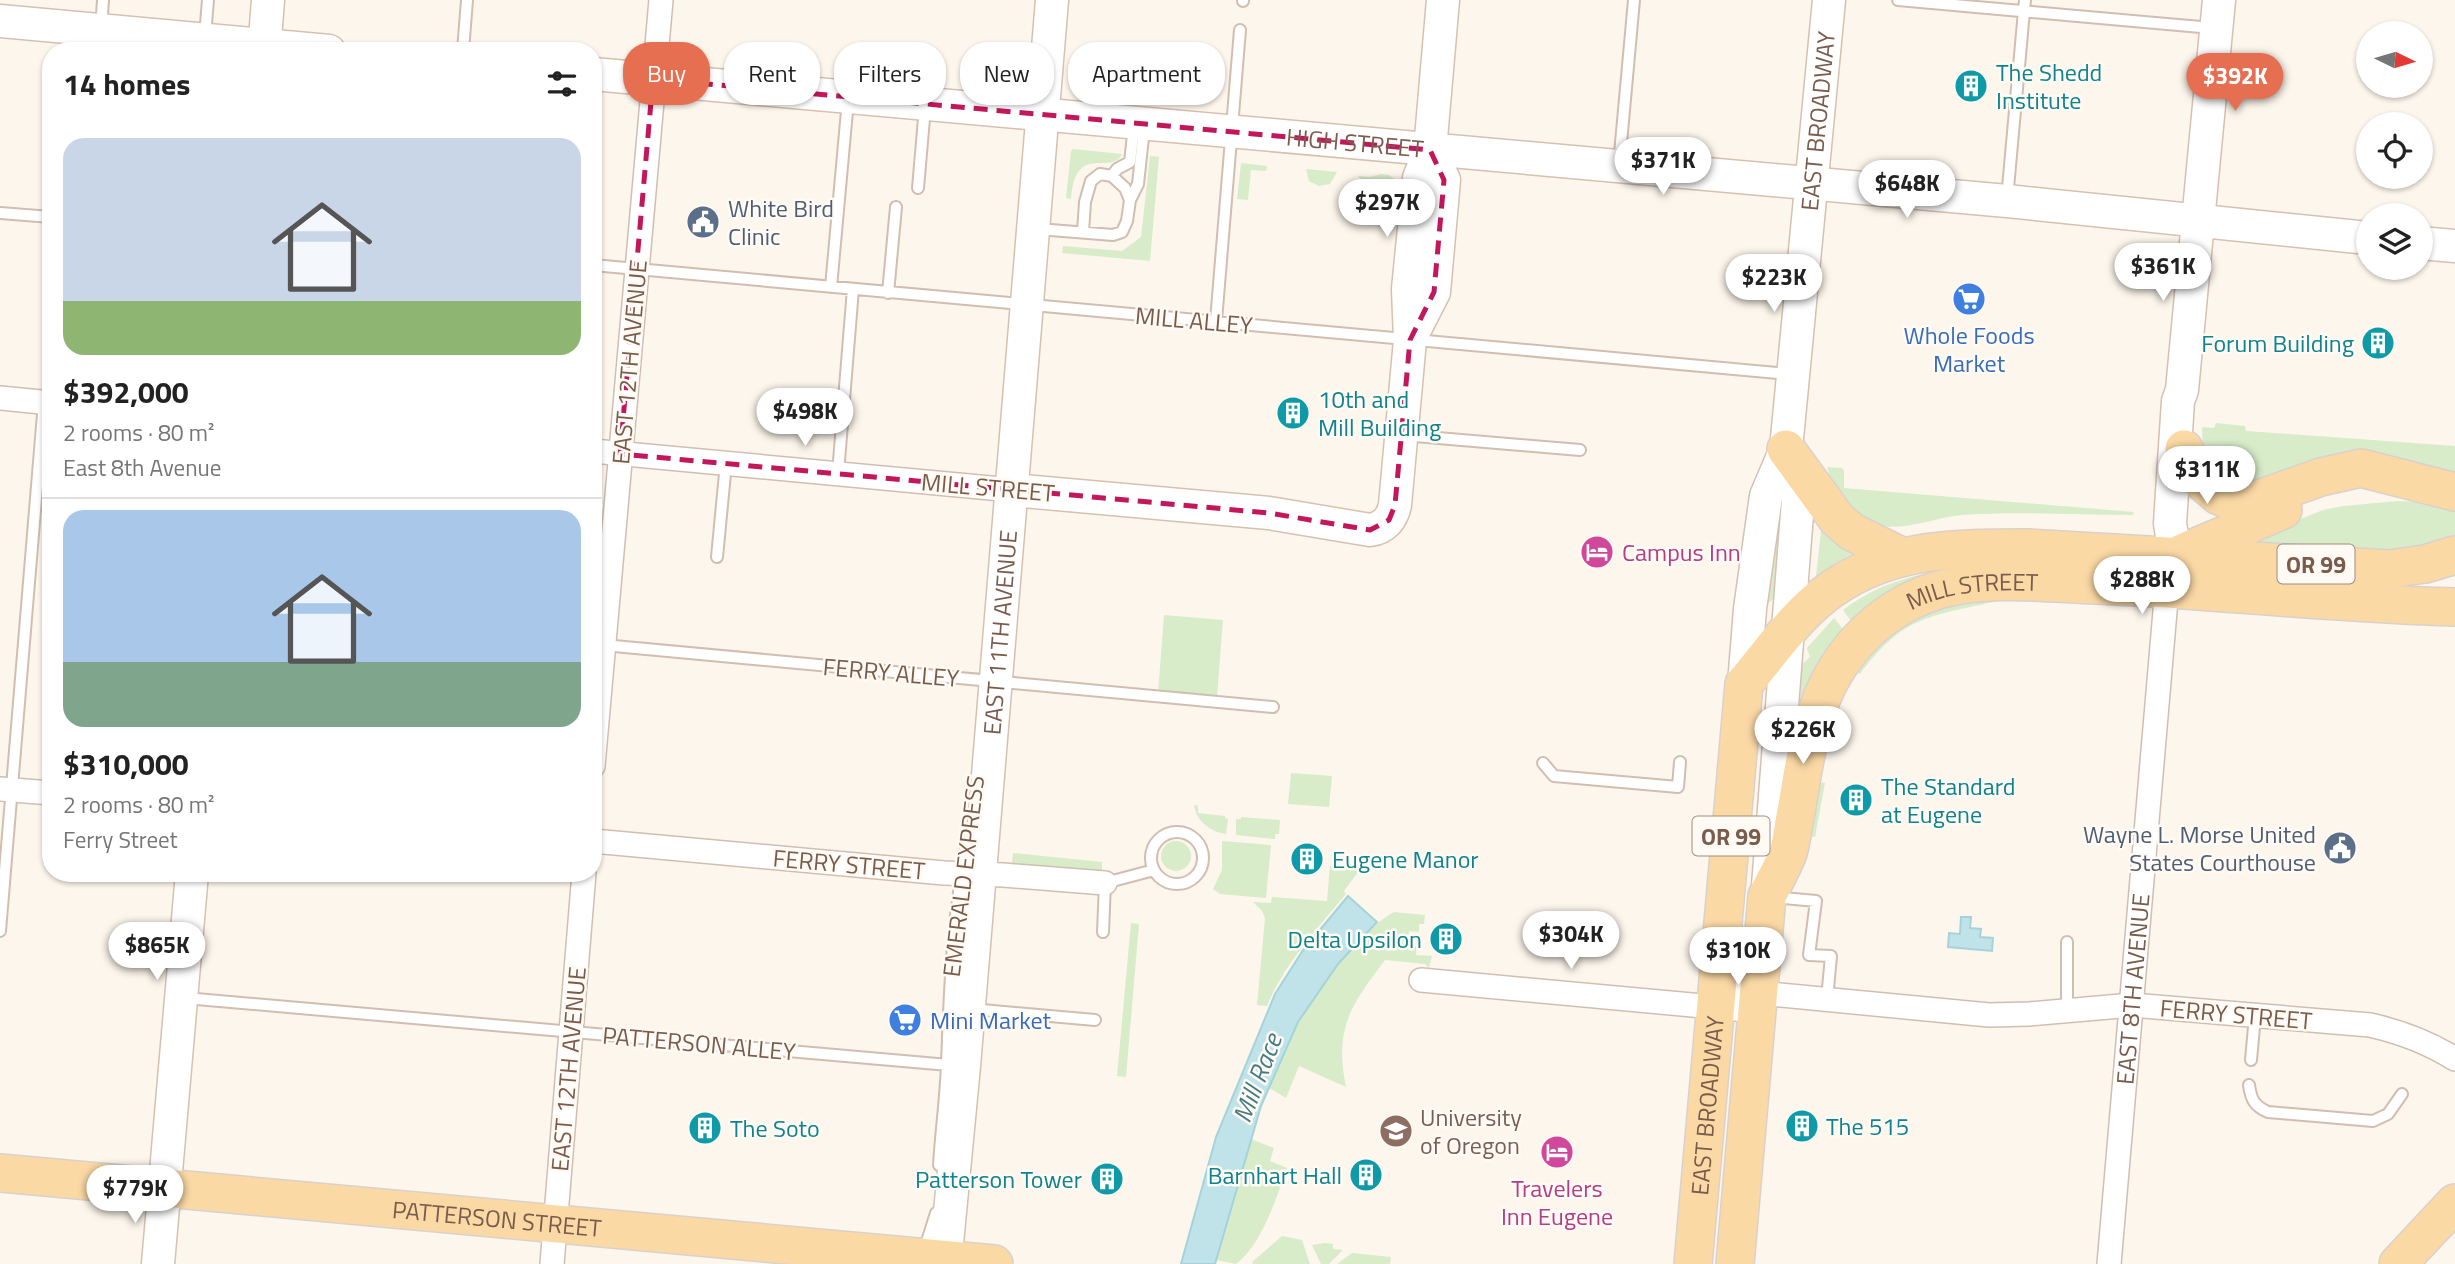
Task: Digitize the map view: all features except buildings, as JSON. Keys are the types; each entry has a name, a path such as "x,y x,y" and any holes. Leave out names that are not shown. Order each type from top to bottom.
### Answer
{"main road":[{"path":"1786,449 1837,519 1852,532 1901,556"},
{"path":"2184,449 2194,473 2204,484 2224,499 2239,504 2349,470 2373,470 2455,492"},
{"name":"MILL STREET","path":"1767,896 1788,852 1807,751 1826,688 1850,648 1876,622 1906,603 1938,590 1971,584 2171,572 2308,501 2358,489 2419,482"},
{"name":"MILL STREET","path":"1744,684 1789,631 1830,590 1866,570 1901,556 1932,551 2029,548 2374,605"},
{"name":"OR 99","path":"2171,572 2390,569 2426,564 2455,555"},
{"path":"2374,605 2455,607"},
{"path":"2374,605 2455,627"},
{"name":"EAST BROADWAY","path":"1693,1264 1744,684"},
{"name":"EAST BROADWAY","path":"1735,1264 1767,896"},
{"name":"PATTERSON STREET","path":"0,1174 555,1223 747,1247 993,1264"},
{"path":"2398,1264 2455,1203"}],"street":[{"path":"265,42 268,0"},
{"name":"EAST 12TH AVENUE","path":"657,42 661,0"},
{"name":"EAST 11TH AVENUE","path":"934,1261 956,1066 968,1009 970,874 986,681 1012,490 1031,228 1052,0"},
{"path":"1401,434 1410,340 1408,289 1419,178 1430,150 1443,0"},
{"name":"EAST BROADWAY","path":"1744,684 1750,609 1766,496 1786,449 1829,0"},
{"name":"EAST 8TH AVENUE","path":"2171,572 2170,523 2177,410 2182,390 2217,14"},
{"path":"0,21 102,15 219,42"},
{"name":"HIGH STREET","path":"602,75 623,76"},
{"name":"HIGH STREET","path":"710,84 834,96"},
{"name":"EAST 12TH AVENUE","path":"602,610 638,269 651,105"},
{"name":"HIGH STREET","path":"937,105 2007,201 2356,237"},
{"path":"2433,244 2455,246"},
{"name":"EAST 8TH AVENUE","path":"2109,1264 2171,572 2180,522 2187,413 2182,390"},
{"path":"0,398 42,402"},
{"name":"MILL STREET","path":"602,452 1269,513 1346,527 1383,523 1401,434"},
{"name":"EAST BROADWAY","path":"1767,896 1798,501 1786,449"},
{"path":"7,789 42,792"},
{"name":"FERRY STREET","path":"602,842 1105,883"},
{"path":"158,1264 191,882"},
{"name":"EAST 12TH AVENUE","path":"552,1264 583,882"},
{"name":"FERRY STREET","path":"1421,980 1757,1002 1827,999 1989,1014 2132,1005 2370,1025 2426,1042 2455,1059"}],"lane":[{"path":"204,40 208,0"},
{"path":"464,42 467,0"},
{"path":"1619,168 1634,0"},
{"path":"1898,0 2024,12 2217,14"},
{"path":"2007,201 2025,0"},
{"path":"1216,321 1240,30"},
{"path":"831,287 847,105"},
{"path":"918,188 926,105"},
{"path":"1112,176 1130,162 1139,123"},
{"path":"1031,228 1113,235 1122,232 1127,221 1130,200 1138,184 1139,123"},
{"path":"1083,232 1085,202 1091,181 1100,174 1112,176 1125,187 1130,200"},
{"path":"888,293 896,207"},
{"path":"0,213 42,216"},
{"name":"MILL ALLEY","path":"602,266 1795,374"},
{"path":"838,473 853,289"},
{"path":"1401,434 1580,450"},
{"path":"0,931 7,789 42,450"},
{"path":"717,557 726,463"},
{"path":"988,628 998,523 1012,490"},
{"name":"FERRY ALLEY","path":"602,645 1273,707"},
{"path":"1543,763 1554,776 1678,787 1680,762"},
{"name":"EMERALD EXPRESS","path":"938,1177 956,1066 949,996 970,874 974,796"},
{"path":"1180,832 1189,835 1201,848 1202,865 1192,880 1184,884 1167,883 1154,870 1151,855 1158,840 1164,835 1180,832"},
{"path":"1103,932 1105,883 1154,870"},
{"path":"1767,896 1816,901 1809,955 1831,956 1827,999"},
{"path":"2067,942 2067,1010"},
{"name":"PATTERSON ALLEY","path":"182,998 956,1066"},
{"path":"968,1009 1095,1020"},
{"path":"2251,1060 2255,1016"},
{"path":"2249,1085 2250,1097 2258,1108 2268,1112 2373,1121 2388,1114 2402,1094"},
{"path":"934,1261 936,1205"}],"highlighted area":[{"path":"653,79 1430,150 1444,180 1434,292 1410,340 1395,505 1389,520 1370,530 1269,513 620,454"}],"green space":[{"path":"1073,149 1122,154 1110,163 1086,165 1079,171 1071,199 1066,198"},
{"path":"1150,156 1159,157 1150,261 1062,253 1063,246 1122,251 1141,237"},
{"path":"1241,163 1267,166 1266,171 1251,170 1248,200 1237,199"},
{"path":"1306,169 1337,172 1330,184 1319,186 1309,181"},
{"path":"1381,174 1394,179 1391,213 1385,213 1387,186 1363,183 1358,176"},
{"path":"2216,423 2245,426 2246,431 2455,446 2455,475 2267,490 2219,484 2203,453 2202,427 2214,428"},
{"path":"1827,467 1842,468 1844,488 2134,512 2133,515 1962,515 1887,527 1869,521 1853,510 1839,494"},
{"path":"2398,501 2426,502 2455,509 2455,535 2421,545 2423,548 2391,551 2259,545 2258,536 2323,510"},
{"path":"1781,515 1786,515 1782,593 1768,603"},
{"path":"1824,524 1855,552 1834,564 1819,578 1816,576"},
{"path":"1959,568 2026,575 1856,628 1843,610 1869,593 1898,581"},
{"path":"1994,596 1993,602 1951,611 1918,622 1890,640 1860,674 1854,670 1869,648 1920,608"},
{"path":"1164,615 1223,620 1217,697 1158,693"},
{"path":"1834,618 1843,629 1820,661 1798,740 1802,664 1810,657 1807,648"},
{"path":"1291,773 1332,776 1329,807 1288,804"},
{"path":"1815,782 1825,783 1815,837 1806,836"},
{"path":"1194,805 1198,806 1198,813 1225,816 1228,819 1226,834 1205,825 1195,811"},
{"path":"1241,817 1280,820 1279,834 1275,834 1275,839 1236,835 1236,819"},
{"path":"1176,841 1187,845 1191,856 1187,867 1176,871 1165,867 1161,856 1165,845"},
{"path":"1222,841 1271,845 1266,898 1220,894 1213,889 1222,870"},
{"path":"1013,853 1102,862 1102,872 1012,863"},
{"path":"1330,866 1361,868 1344,891 1346,894 1292,961 1267,1006 1257,1005 1265,918 1253,902 1271,903 1272,897 1327,901"},
{"path":"1394,912 1425,915 1424,924 1419,924 1419,932 1409,931 1408,945 1417,947 1416,955 1432,956 1429,968 1425,964 1385,960 1363,991 1348,1018 1344,1033 1342,1049 1346,1087 1299,1066 1286,1098 1269,1088 1293,1031 1315,994 1354,946 1381,920"},
{"path":"1131,923 1139,924 1126,1077 1117,1076"},
{"path":"1251,1139 1274,1148 1270,1161 1287,1168 1267,1220 1253,1245 1236,1264 1216,1260"},
{"path":"1282,1236 1302,1240 1310,1264 1253,1264 1252,1262"},
{"path":"1333,1244 1333,1249 1343,1250 1329,1264 1321,1264 1312,1245"},
{"path":"1352,1253 1391,1257 1390,1264 1337,1264"}],"water":[{"name":"Mill Race","path":"1348,896 1377,922 1338,964 1298,1022 1261,1106 1215,1264 1181,1264 1216,1137 1275,994 1303,950"},
{"path":"1961,917 1971,917 1970,928 1981,929 1980,937 1993,938 1992,951 1948,947 1949,933 1960,934"}],"place":[{"name":"The Shedd Institute","path":"1971,86"},
{"name":"White Bird Clinic","path":"703,222"},
{"name":"Whole Foods Market","path":"1969,299"},
{"name":"Forum Building","path":"2378,343"},
{"name":"10th and Mill Building","path":"1293,413"},
{"name":"Campus Inn","path":"1597,552"},
{"name":"The Standard at Eugene","path":"1856,800"},
{"name":"Wayne L. Morse United States Courthouse","path":"2340,848"},
{"name":"Eugene Manor","path":"1307,859"},
{"name":"Delta Upsilon","path":"1446,939"},
{"name":"Mini Market","path":"905,1020"},
{"name":"The 515","path":"1802,1126"},
{"name":"The Soto","path":"705,1128"},
{"name":"University of Oregon","path":"1396,1131"},
{"name":"Travelers Inn Eugene","path":"1557,1152"},
{"name":"Barnhart Hall","path":"1366,1175"},
{"name":"Patterson Tower","path":"1107,1179"}]}
